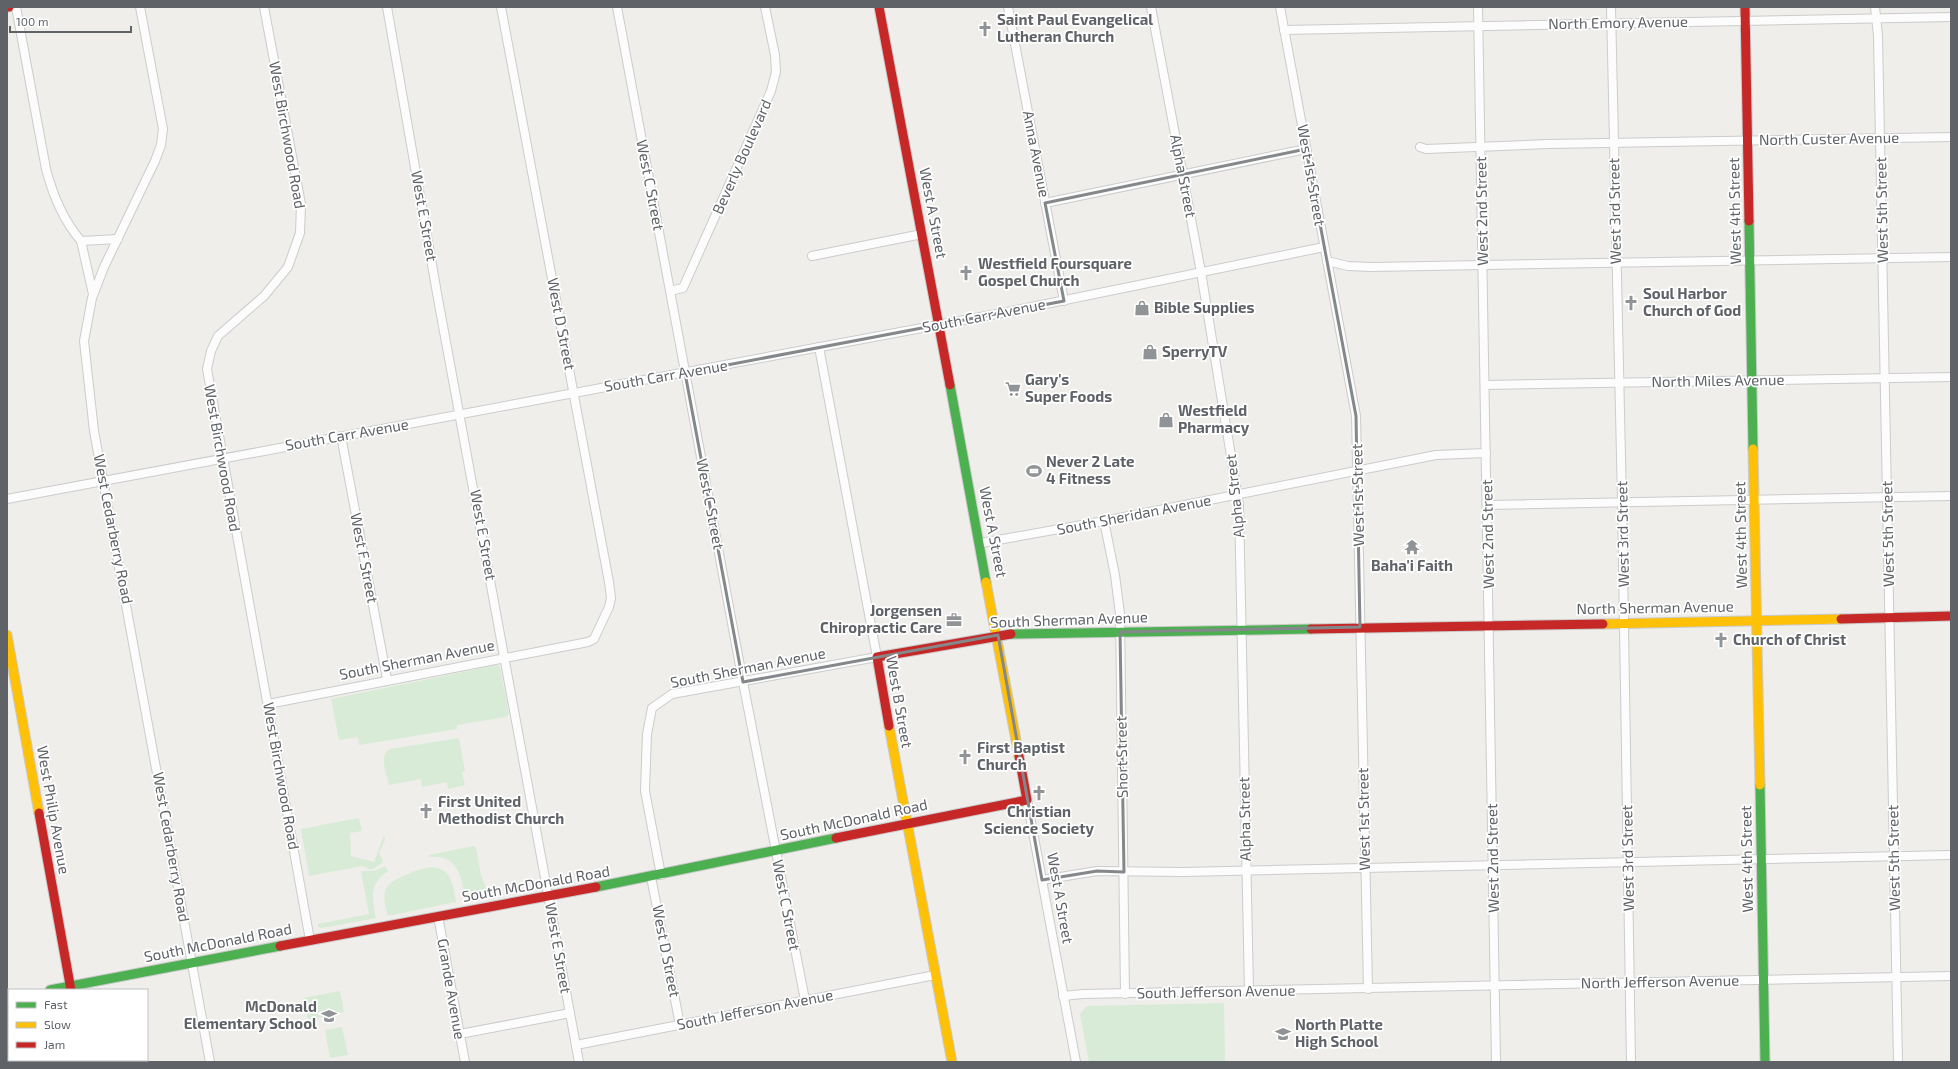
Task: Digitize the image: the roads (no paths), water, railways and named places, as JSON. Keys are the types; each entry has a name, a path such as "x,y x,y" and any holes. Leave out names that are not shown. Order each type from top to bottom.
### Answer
{"street":[{"path":"16,7 46,169 52,192 71,229 81,241 93,294"},
{"name":"West Cedarberry Road","path":"140,7 163,129 161,145 93,294 84,341 94,430 210,1062"},
{"name":"West Birchwood Road","path":"264,7 301,204 300,233 288,267 264,296 218,336 211,351 206,369 310,940"},
{"name":"West E Street","path":"386,7 438,299 461,414 579,1062"},
{"name":"West D Street","path":"501,7 611,598 600,628 594,639"},
{"name":"West C Street","path":"617,7 743,682 805,1000"},
{"name":"Beverly Boulevard","path":"670,291 683,288 771,91 776,72 775,56 765,7"},
{"name":"West A Street","path":"880,7 981,543 1076,1062"},
{"name":"Anna Avenue","path":"1008,7 1064,301"},
{"name":"Alpha Street","path":"1151,7 1201,272 1237,494 1242,630 1249,991"},
{"name":"West 1st Street","path":"1280,7 1356,416 1368,989"},
{"name":"West 2nd Street","path":"1478,7 1496,1062"},
{"name":"West 3rd Street","path":"1611,7 1622,502 1631,1062"},
{"name":"West 4th Street","path":"1745,7 1765,1062"},
{"name":"West 5th Street","path":"1875,7 1878,36 1898,1062"},
{"name":"North Emory Avenue","path":"1284,30 1951,16"},
{"name":"North Custer Avenue","path":"1420,147 1426,149 1480,146 1951,136"},
{"path":"1045,203 1306,149"},
{"path":"812,256 922,234"},
{"path":"81,241 118,239"},
{"name":"South Carr Avenue","path":"7,499 940,325 1324,247"},
{"path":"1327,261 1348,266 1371,267 1951,257"},
{"name":"West B Street","path":"819,348 877,658 906,823 952,1062"},
{"name":"North Miles Avenue","path":"1485,385 1951,377"},
{"name":"West F Street","path":"341,436 387,679"},
{"name":"South Sheridan Avenue","path":"981,543 1104,521 1436,455 1486,453"},
{"path":"1487,505 1951,496"},
{"name":"Short Street","path":"1104,521 1115,575 1120,614 1125,994"},
{"name":"North Sherman Avenue","path":"1360,627 1489,626 1951,616"},
{"name":"South Sherman Avenue","path":"661,875 646,791 647,734 652,708 672,694 998,635 1360,627"},
{"name":"West Philip Avenue","path":"7,635 71,988"},
{"name":"South Sherman Avenue","path":"268,704 387,679 588,642 594,639"},
{"name":"South McDonald Road","path":"60,989 192,962 651,877 906,823 1027,800"},
{"path":"1042,880 1097,872 1762,860 1895,855 1951,855"},
{"name":"West D Street","path":"651,877 680,1025"},
{"name":"Grande Avenue","path":"438,916 464,1062"},
{"name":"South Jefferson Avenue","path":"576,1045 935,975"},
{"name":"North Jefferson Avenue","path":"1368,989 1951,976"},
{"name":"South Jefferson Avenue","path":"1063,996 1083,994 1368,989"},
{"path":"460,1034 570,1013"}],"place":[{"name":"Saint Paul Evangelical Lutheran Church","path":"985,29"},
{"name":"Westfield Foursquare Gospel Church","path":"966,273"},
{"name":"Soul Harbor Church of God","path":"1631,303"},
{"name":"Bible Supplies","path":"1142,308"},
{"name":"SperryTV","path":"1150,352"},
{"name":"Gary's Super Foods","path":"1013,389"},
{"name":"Westfield Pharmacy","path":"1166,420"},
{"name":"Never 2 Late 4 Fitness","path":"1034,471"},
{"name":"Baha'i Faith","path":"1412,547"},
{"name":"Jorgensen Chiropractic Care","path":"954,620"},
{"name":"Church of Christ","path":"1721,640"},
{"name":"First Baptist Church","path":"965,757"},
{"name":"Christian Science Society","path":"1039,793"},
{"name":"First United Methodist Church","path":"426,811"},
{"name":"McDonald Elementary School","path":"329,1016"},
{"name":"North Platte High School","path":"1283,1034"}]}
